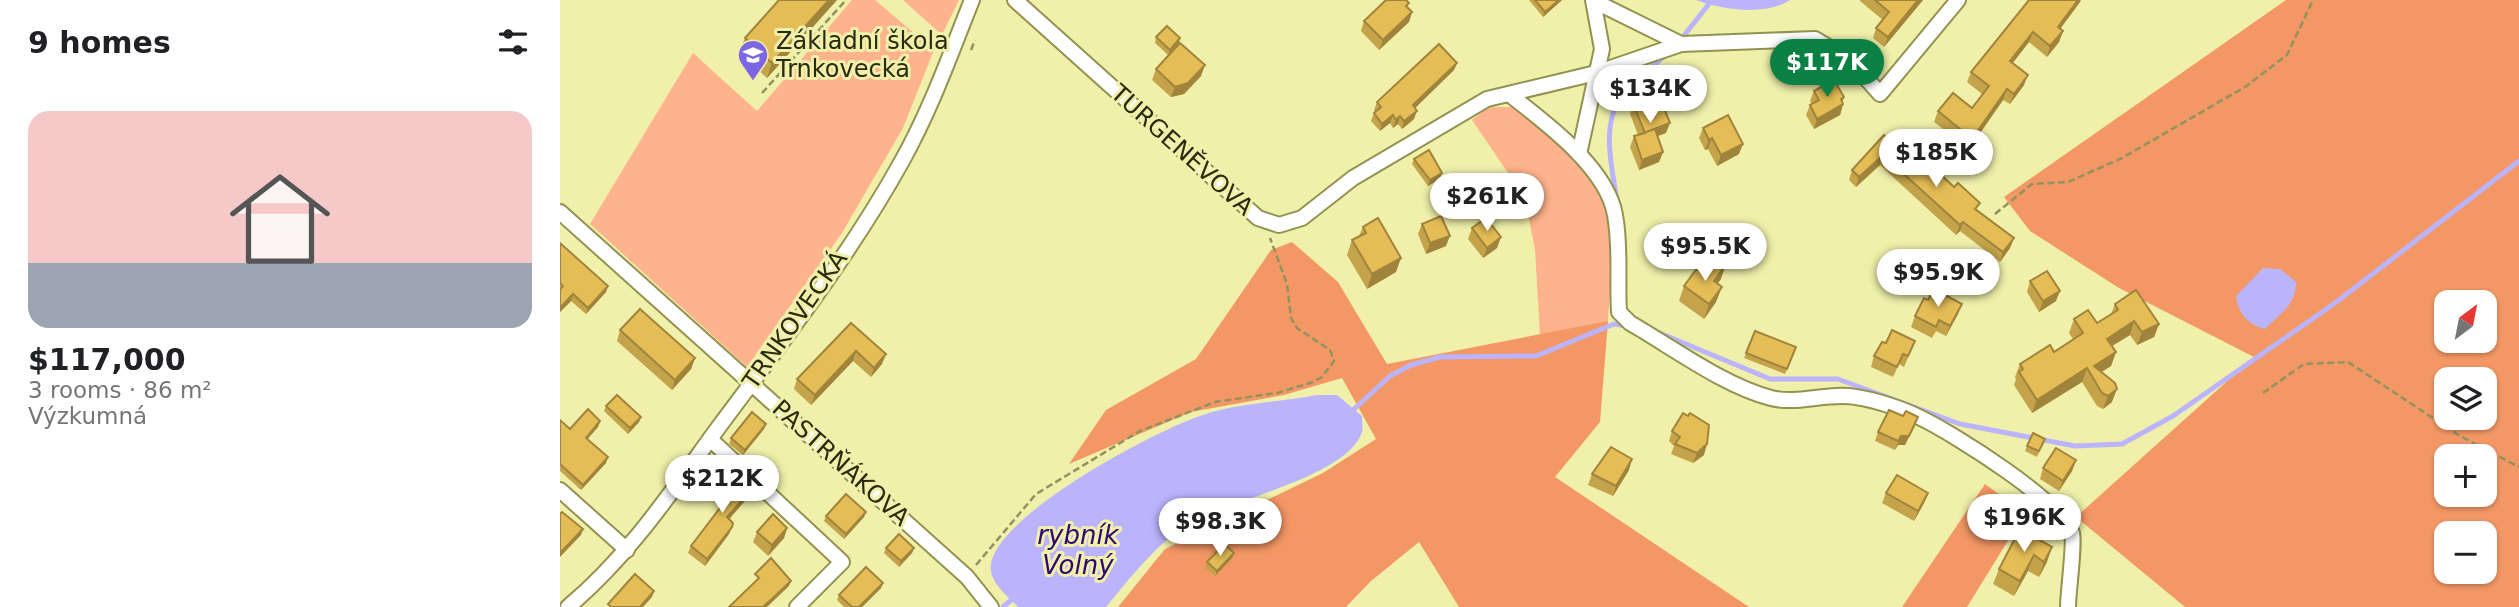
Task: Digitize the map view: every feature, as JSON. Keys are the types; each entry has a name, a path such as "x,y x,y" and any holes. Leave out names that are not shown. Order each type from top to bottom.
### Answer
{"street":[{"name":"TRNKOVECKÁ","path":"568,607 627,550 818,291 901,163 932,102 972,0"},
{"name":"TURGENĚVOVA","path":"1015,0 1258,218 1268,224 1288,224 1302,218 1353,178 1487,99 1596,73 1681,44"},
{"path":"1593,0 1681,44 1815,39 1850,60 1881,94 1958,0"},
{"path":"1579,154 1602,49 1593,0"},
{"path":"1510,95 1579,154 1612,201 1619,253 1619,313 1630,323 1738,385 1771,398 1838,395 1859,397 1921,418 1974,451 2040,495 2062,516 2073,535 2068,607"},
{"name":"PASTRŇÁKOVA","path":"560,212 967,577 990,605"},
{"path":"710,439 842,562 797,607"},
{"path":"560,490 627,550"}],"path":[{"path":"762,93 846,0"},
{"path":"1994,214 2032,184 2068,183 2122,158 2245,87 2287,55 2313,0"},
{"path":"967,577 1036,494 1140,431 1215,402 1277,393 1313,382 1329,370 1334,361 1330,350 1306,337 1291,318 1287,284 1272,247 1268,224"},
{"path":"2263,393 2304,364 2348,362 2459,436 2519,467"}],"shaded area":[{"path":"852,0 875,0 934,50 903,128 842,233 747,367 590,224 693,53 757,111"},
{"path":"903,0 959,0 942,35"},
{"path":"2286,0 2519,0 2519,607 2185,607 2076,517 2254,357 2119,288 2030,231 2004,197"},
{"path":"1489,107 1516,107 1579,164 1599,192 1606,207 1612,234 1608,321 1540,336 1535,250 1525,198 1472,120"},
{"path":"1292,242 1338,282 1387,364 1608,321 1600,422 1555,477 1749,607 1459,607 1419,542 1371,581 1346,607 1118,607 1165,549 1323,473 1376,439 1342,378 1284,395 1191,412 1069,464 1106,410 1196,359 1271,250"},
{"path":"1985,484 2025,513 1967,607 1902,607"}],"water":[{"path":"1696,0 1790,0 1769,8 1744,10"},
{"path":"2263,268 2280,269 2296,282 2290,303 2265,329 2245,318 2236,296"},
{"name":"rybník Volný","path":"1317,395 1337,395 1362,416 1362,432 1352,448 1335,462 1312,474 1212,513 1181,529 1146,560 1106,607 1018,607 992,577 991,564 1000,544 1021,521 1050,498 1119,454 1206,414 1233,407"}],"building":[{"path":"779,0 829,0 772,63 745,38"},
{"path":"1386,0 1406,0 1409,3 1406,6 1412,12 1383,40 1364,21"},
{"path":"1535,0 1559,0 1545,12"},
{"path":"1875,0 1918,0 1888,37 1876,28 1889,12"},
{"path":"2029,0 2078,0 2058,27 2063,31 2050,46 2033,32 2010,61 2028,75 2014,94 2007,89 1972,139 1938,111 1953,93 1972,108 1989,86 1971,72"},
{"path":"1167,26 1180,38 1170,50 1156,37"},
{"path":"1180,43 1205,65 1188,83 1175,87 1156,69"},
{"path":"1439,44 1457,63 1413,105 1417,111 1404,121 1400,116 1396,120 1393,115 1382,124 1374,113 1381,107 1377,102"},
{"path":"1834,80 1844,97 1841,99 1843,104 1817,119 1810,105 1819,100 1814,91"},
{"path":"1658,93 1670,123 1646,132 1655,129 1663,152 1642,160 1634,136 1645,133 1633,103"},
{"path":"1728,115 1743,144 1721,155 1703,128"},
{"path":"1884,135 1897,147 1904,140 1954,187 1958,183 1980,203 1975,209 2014,238 2003,252 1963,222 1960,225 1883,155 1859,177 1852,170"},
{"path":"1429,150 1442,173 1430,180 1414,159"},
{"path":"1441,216 1450,236 1430,243 1422,224"},
{"path":"1378,218 1401,258 1372,274 1352,240 1366,233 1363,227"},
{"path":"1486,218 1501,237 1487,248 1472,228"},
{"path":"560,243 608,286 588,308 573,294 560,308 560,290 563,286 560,283"},
{"path":"1701,263 1708,269 1726,264 1714,281 1722,287 1709,304 1684,286"},
{"path":"2047,271 2060,291 2043,301 2030,281"},
{"path":"1934,289 1962,304 1950,326 1939,320 1936,327 1915,316 1924,298 1928,300"},
{"path":"2136,290 2159,324 2142,332 2134,321 2107,339 2116,352 2094,366 2115,383 2117,389 2108,396 2102,393 2087,368 2037,400 2019,372 2023,369 2020,364 2050,345 2054,352 2083,333 2074,319 2088,310 2097,323 2118,310 2115,304"},
{"path":"640,309 695,358 675,380 620,330"},
{"path":"851,323 886,354 874,368 856,351 815,395 797,379"},
{"path":"1892,330 1915,341 1908,356 1903,354 1897,367 1874,356 1882,342 1886,343"},
{"path":"1755,331 1796,347 1787,369 1746,353"},
{"path":"617,395 641,417 630,428 606,406"},
{"path":"588,409 600,421 586,438 608,457 583,485 560,464 560,420 570,429"},
{"path":"1889,410 1903,416 1906,411 1918,417 1909,436 1901,436 1898,441 1878,432"},
{"path":"752,412 766,424 745,450 731,438"},
{"path":"1683,413 1688,416 1690,413 1709,425 1707,444 1697,453 1675,444 1680,437 1672,431"},
{"path":"2033,433 2045,439 2039,451 2027,446"},
{"path":"1611,447 1632,459 1616,486 1592,474"},
{"path":"2056,448 2076,460 2063,481 2043,468"},
{"path":"734,470 753,488 727,517 733,523 732,527 707,559 691,546 729,496 719,487"},
{"path":"1897,475 1928,493 1918,511 1886,493"},
{"path":"846,494 866,512 846,534 826,516"},
{"path":"562,512 583,529 560,553 560,514"},
{"path":"773,514 787,528 772,545 757,532"},
{"path":"2020,529 2052,547 2044,562 2034,555 2020,581 1999,569"},
{"path":"899,534 914,548 901,561 886,548"},
{"path":"1224,544 1234,553 1217,571 1207,562"},
{"path":"771,558 791,581 763,607 729,607 759,578 755,574"},
{"path":"866,567 883,583 859,607 852,607 839,595"},
{"path":"635,574 654,591 640,607 611,607 608,604"}],"waterway":[{"path":"1679,42 1712,0"},
{"path":"1617,200 1610,146 1612,118 1616,106 1633,83 1667,54"},
{"path":"1650,329 1770,379 1838,379 1960,424 2075,446 2122,444 2173,416 2335,303 2519,161"},
{"path":"1352,411 1390,376 1411,365 1440,357 1536,356 1614,324 1627,326"},
{"path":"1003,607 1016,596"}],"place":[{"name":"Základní škola Trnkovecká","path":"753,82"}]}
